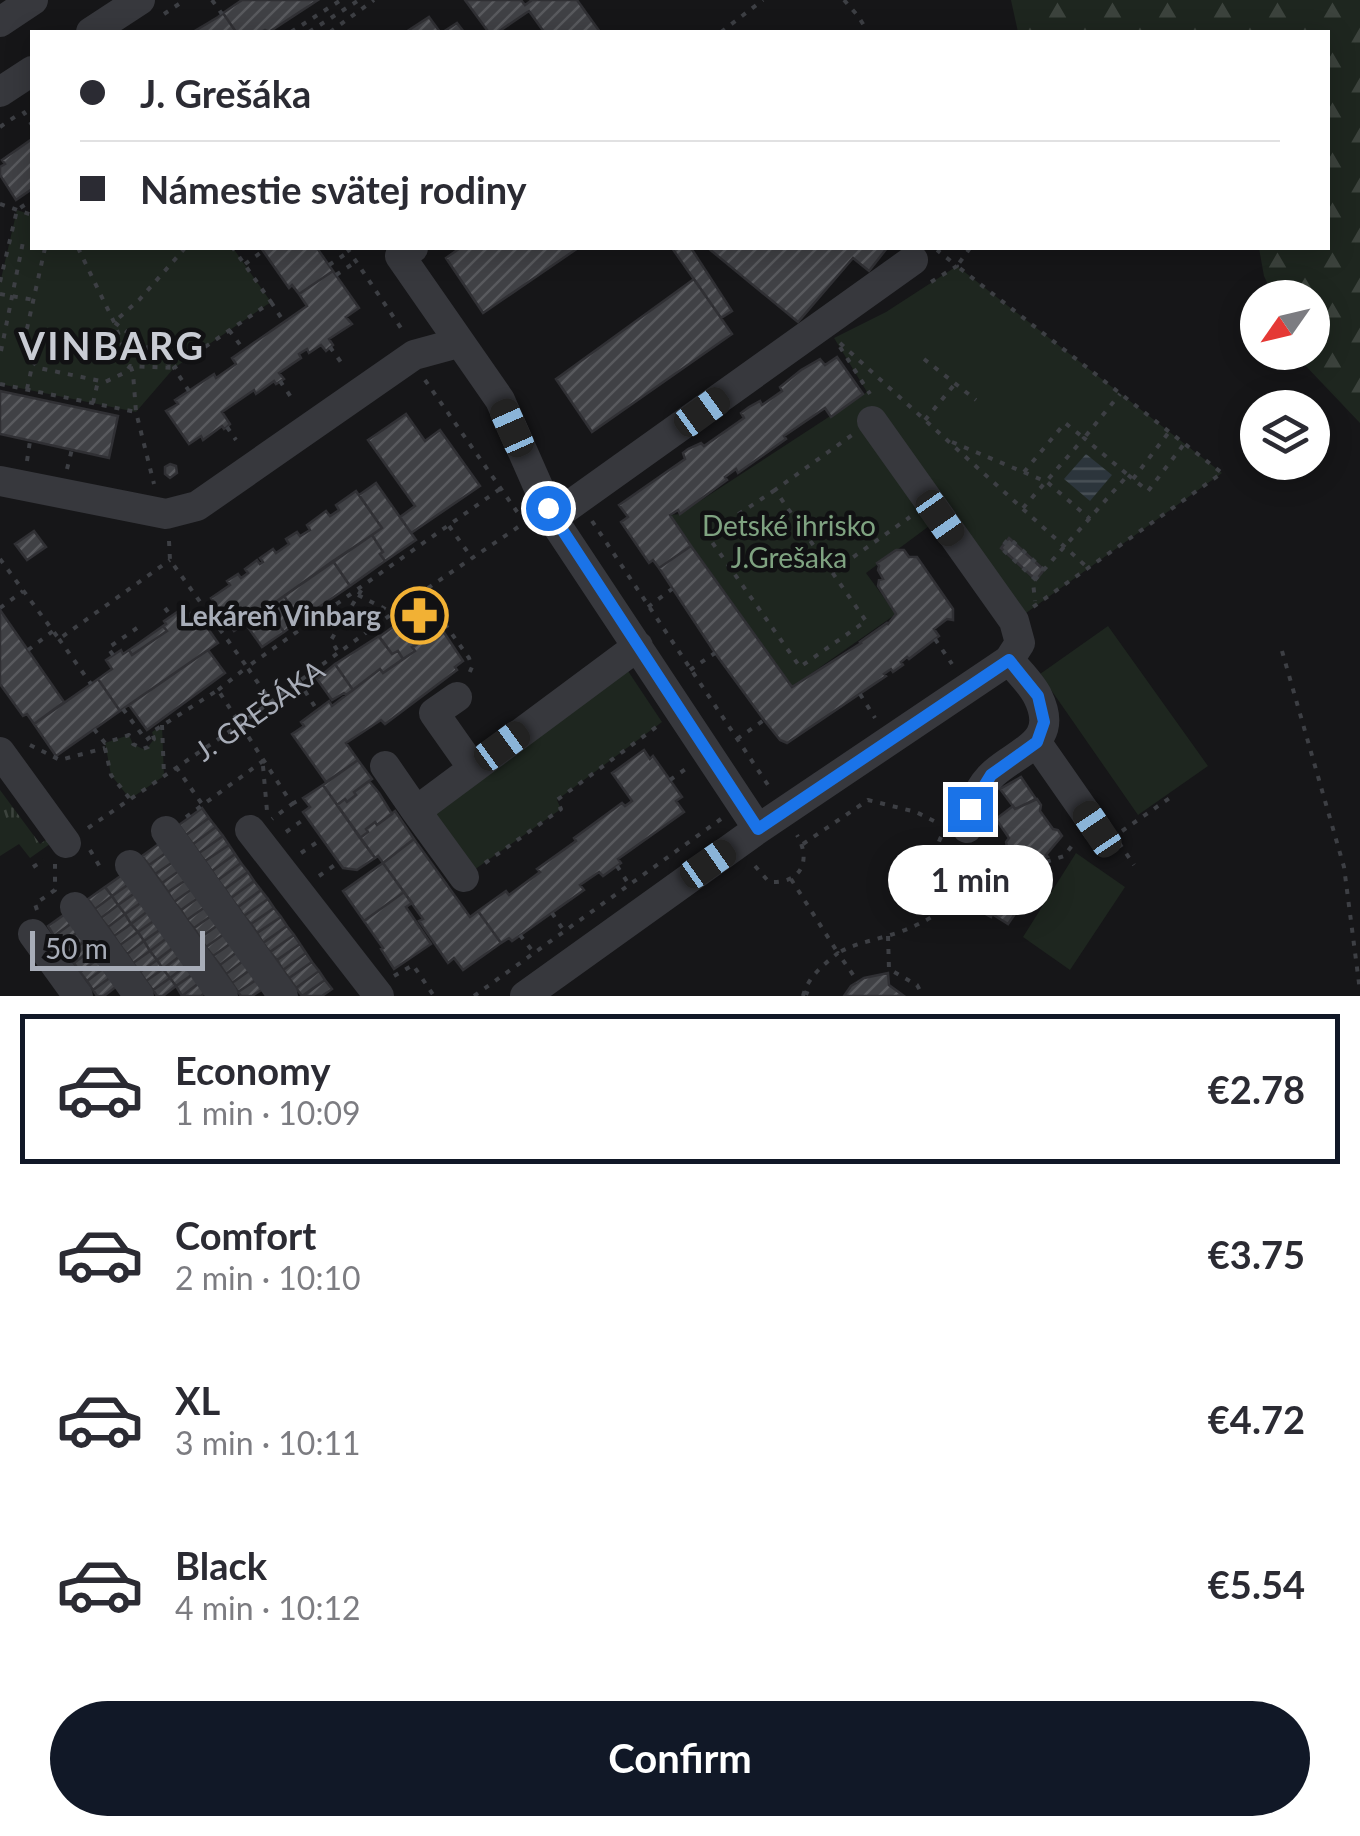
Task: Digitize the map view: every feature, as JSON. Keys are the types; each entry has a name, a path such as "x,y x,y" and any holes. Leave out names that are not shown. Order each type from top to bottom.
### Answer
{"street":[{"path":"0,22 33,0"},
{"path":"94,30 140,0"},
{"path":"11,102 30,74"},
{"path":"406,252 458,343 500,400 550,513 758,829"},
{"path":"550,513 913,260"},
{"path":"13,475 166,514 197,506 414,355 458,343"},
{"path":"525,996 758,829 1009,660 1020,643 1014,622 872,421"},
{"path":"416,810 638,646"},
{"path":"958,829 991,775 1037,742 1044,722 1038,696 1009,660"},
{"path":"462,687 434,712 472,767"},
{"path":"1037,742 1097,829"},
{"path":"14,748 67,843"},
{"path":"385,766 464,877"},
{"path":"259,826 384,988"},
{"path":"166,831 282,996"},
{"path":"119,873 223,996"},
{"path":"65,898 139,996"},
{"path":"33,934 78,996"}],"path":[{"path":"212,0 222,14"},
{"path":"294,30 342,0"},
{"path":"312,30 358,0"},
{"path":"333,30 374,0"},
{"path":"724,30 762,0"},
{"path":"844,0 867,30"},
{"path":"303,25 307,30"},
{"path":"11,102 30,123"},
{"path":"0,282 17,210 30,201"},
{"path":"0,204 30,214"},
{"path":"0,350 22,242"},
{"path":"0,250 7,252"},
{"path":"45,250 26,348 33,362 39,368 105,382 130,366"},
{"path":"79,250 114,322 130,366 136,412 156,493 166,514 170,560 270,700"},
{"path":"114,322 140,300 182,250"},
{"path":"234,250 284,322"},
{"path":"329,266 349,250 400,325 418,368 500,490 550,513 648,607 785,812"},
{"path":"968,250 956,266 1222,473 1026,613"},
{"path":"245,264 263,251"},
{"path":"336,275 357,262"},
{"path":"0,294 34,300"},
{"path":"130,366 174,368 271,302"},
{"path":"114,322 174,368 190,390"},
{"path":"229,330 244,350"},
{"path":"834,338 1088,568"},
{"path":"330,347 343,365"},
{"path":"924,359 976,400"},
{"path":"27,390 33,362"},
{"path":"92,403 98,380"},
{"path":"280,381 293,400"},
{"path":"0,384 136,412"},
{"path":"926,420 955,384"},
{"path":"1023,508 1120,394"},
{"path":"775,490 866,621 800,668 707,535 872,421"},
{"path":"1024,472 1065,423 1148,491 1184,444"},
{"path":"227,427 236,440"},
{"path":"1035,606 1033,582 1169,432"},
{"path":"948,440 1046,482 1090,519"},
{"path":"13,475 30,441"},
{"path":"66,476 72,450"},
{"path":"14,748 60,760 128,735 133,744 143,749 152,743 152,732 218,690 500,490"},
{"path":"832,572 930,504"},
{"name":"J. GREŠÁKA","path":"33,867 422,592 550,513"},
{"path":"449,526 472,558"},
{"path":"1036,580 1000,548 1009,538 1044,570"},
{"path":"0,560 91,684"},
{"path":"58,639 170,560"},
{"path":"338,652 332,640 364,585"},
{"path":"648,607 672,589"},
{"path":"0,608 23,591"},
{"path":"422,592 469,658 472,667 462,687"},
{"path":"358,595 393,613"},
{"path":"165,608 171,616"},
{"path":"114,655 108,648 137,628"},
{"path":"28,650 53,630"},
{"path":"935,640 952,664"},
{"path":"1282,651 1344,867 1360,992"},
{"path":"690,670 715,653"},
{"path":"298,680 317,710"},
{"path":"218,690 292,804"},
{"path":"860,694 875,718"},
{"path":"123,709 146,740 153,735"},
{"path":"736,739 764,720"},
{"path":"464,877 561,809 557,800 662,722"},
{"path":"162,725 164,776"},
{"path":"94,729 105,745 111,775 130,799"},
{"path":"259,826 263,761"},
{"path":"670,780 690,766"},
{"path":"176,767 203,806"},
{"path":"1134,865 1116,834 1174,795"},
{"path":"259,826 304,798"},
{"path":"762,876 769,882 791,879 803,864 804,847 868,800 916,812 958,829 977,842 979,859 957,898 916,925 856,943 838,953 809,981 804,994 814,996"},
{"path":"474,996 722,817"},
{"path":"259,826 279,837 306,818"},
{"path":"1046,862 1064,856 1078,839 1097,829"},
{"path":"294,858 322,839"},
{"path":"65,898 67,843 119,873"},
{"path":"312,882 340,862"},
{"path":"617,866 629,884"},
{"path":"791,879 858,982"},
{"path":"552,913 564,931"},
{"path":"520,935 534,953"},
{"path":"888,936 889,969 917,985 923,996"},
{"path":"384,988 413,964 434,996"}],"green space":[{"path":"1011,0 1360,0 1360,423 1310,370 1330,370 1330,280 1266,280 1259,250 1330,250 1330,30 1018,30"},
{"path":"17,210 30,214 30,250 234,250 271,302 174,368 136,412 0,384 0,283"},
{"name":"Detské ihrisko J.Grešaka","path":"957,266 1222,473 1026,613 940,518 866,573 896,614 792,687 670,515 680,514 867,392 834,338 886,312"},
{"path":"1108,626 1208,766 1138,815 1040,674"},
{"path":"620,659 662,722 557,800 561,809 464,877 416,811"},
{"path":"162,725 164,776 130,799 111,775 105,743 129,735 133,744 143,749 154,739 152,732"},
{"path":"0,790 40,844 54,834 57,839 30,858 19,844 0,856"},
{"path":"1076,853 1125,887 1070,970 1023,937"}],"shaded area":[{"path":"1086,454 1112,475 1090,501 1064,479"}],"building":[{"path":"242,0 318,0 272,30 235,30 223,13"},
{"path":"465,0 521,0 525,5 532,0 577,0 599,30 543,30 529,11 501,30 487,30"},
{"path":"223,13 235,30 196,30"},
{"path":"429,17 439,30 409,30"},
{"path":"30,140 30,190 16,200 0,175 0,167 5,164 2,160"},
{"path":"262,250 318,250 333,271 299,294 292,285 289,288"},
{"path":"457,250 575,250 483,313 446,258"},
{"path":"673,250 692,250 732,311 721,318"},
{"path":"710,250 885,250 869,271 853,258 798,322"},
{"path":"333,271 359,308 346,317 352,324 329,339 333,345 326,351 321,345 309,353 307,349 279,373 284,379 256,394 254,390 222,412 230,424 227,427 189,444 166,411 178,404 175,400 236,364 232,358 307,306 299,294"},
{"path":"694,279 732,334 592,432 556,379"},
{"path":"837,357 863,394 831,417 825,408 738,473 736,469 725,477 727,480 680,514 678,510 670,515 691,546 659,568 653,560 649,563 621,522 628,517 619,505 685,459 683,453 688,449 701,443 704,446 744,418 741,413 749,407 760,401 762,405 782,391 780,387 801,370 820,359 825,365"},
{"path":"0,391 118,416 109,458 0,434"},
{"path":"406,414 425,441 440,430 480,486 411,533 400,517 415,506 368,440"},
{"path":"176,466 177,473 170,478 165,467"},
{"path":"376,483 416,540 385,561 372,535 382,528 359,495"},
{"path":"356,491 382,528 234,631 211,598 230,585 227,581 248,573 245,569 257,560 260,564 260,558 273,549 276,553 289,544 286,539 310,530 307,525 326,511 330,516 339,510 336,505"},
{"path":"34,531 46,547 27,560 15,544"},
{"path":"372,535 385,561 350,586 333,561"},
{"path":"1009,538 1044,570 1036,580 1001,548"},
{"path":"691,546 792,687 861,643 896,614 878,586 883,579 877,563 896,550 917,557 953,609 953,620 947,619 934,629 939,636 907,657 901,662 903,665 893,672 891,669 787,743 764,720 659,568"},
{"path":"333,561 350,586 300,620 284,596"},
{"path":"284,596 300,620 284,632 267,608"},
{"path":"418,602 441,628 421,642 414,632 417,627 401,613"},
{"path":"183,608 188,615 195,610 218,643 120,711 98,679 112,669 106,660 121,650 123,654 129,650 132,655 167,631 164,621"},
{"path":"267,608 284,632 262,647 245,623"},
{"path":"0,610 64,702 34,724 27,714 23,716 0,684"},
{"path":"403,616 417,627 414,632 421,642 403,659 398,651 392,654 379,637"},
{"path":"163,626 167,631 132,655 129,650"},
{"path":"441,628 463,661 455,667 457,670 385,724 381,720 346,743 358,760 326,782 292,734 329,701 332,706 380,669 383,673"},
{"path":"379,636 392,654 398,651 403,659 383,673 380,669 353,690 335,664"},
{"path":"208,650 225,673 147,730 129,705"},
{"path":"335,664 353,690 332,700 317,679"},
{"path":"98,679 120,711 56,756 34,724"},
{"path":"644,750 650,759 653,756 682,797 676,801 684,812 618,859 621,863 603,876 599,872 580,885 584,890 512,941 509,938 501,943 478,911 506,891 509,895 576,841 574,838 622,803 625,806 632,801 612,773"},
{"path":"358,760 372,779 347,802 345,799 337,805 323,785"},
{"path":"1021,777 1036,799 1015,809 1000,789"},
{"path":"369,781 392,814 377,825 375,822 360,838 337,805 345,799 347,802"},
{"path":"323,785 375,858 357,870 343,868 303,812 310,807 303,798"},
{"path":"1037,799 1040,811 1062,836 1044,859 1048,866 1008,924 982,912 979,903 994,877 1001,878 1006,870 1001,867 1007,857 1013,860 1018,852 1007,847 1009,838 996,819 1013,806 1015,809"},
{"path":"202,808 209,818 186,835 179,825"},
{"path":"395,811 414,839 383,863 360,838 375,822 377,825"},
{"path":"209,818 216,827 193,844 186,835"},
{"path":"216,827 223,836 199,853 193,844"},
{"path":"223,836 229,845 205,861 199,853"},
{"path":"414,839 470,917 478,911 501,943 463,970 454,958 448,963 419,921 423,919 383,863"},
{"path":"160,843 166,853 149,865 142,856"},
{"path":"229,845 235,854 212,871 205,861"},
{"path":"166,853 173,862 155,874 149,865"},
{"path":"235,854 241,863 218,880 212,871"},
{"path":"173,862 179,871 162,883 155,874"},
{"path":"241,863 248,872 225,889 218,880"},
{"path":"383,863 404,892 364,921 343,891"},
{"path":"179,871 186,880 168,892 162,883"},
{"path":"248,872 254,881 231,898 225,889"},
{"path":"122,875 129,884 112,896 105,887"},
{"path":"186,880 192,889 174,902 168,892"},
{"path":"254,881 261,890 238,907 231,898"},
{"path":"129,884 135,893 118,905 112,896"},
{"path":"105,887 112,896 95,909 88,899"},
{"path":"192,889 198,898 181,910 174,902"},
{"path":"261,890 268,899 244,916 238,907"},
{"path":"404,892 412,903 406,907 431,944 394,969 364,921"},
{"path":"135,893 142,902 125,914 118,905"},
{"path":"112,896 118,905 101,918 95,909"},
{"path":"198,898 205,907 187,920 181,910"},
{"path":"268,899 274,908 251,924 244,916"},
{"path":"142,902 148,911 131,924 125,914"},
{"path":"118,905 125,914 108,927 101,918"},
{"path":"205,907 211,916 194,928 187,920"},
{"path":"274,908 281,917 257,933 251,924"},
{"path":"148,911 155,920 138,932 131,924"},
{"path":"65,914 72,923 54,936 48,926"},
{"path":"125,914 131,924 114,936 108,927"},
{"path":"211,916 218,925 200,938 194,928"},
{"path":"281,917 287,926 263,943 257,933"},
{"path":"155,920 161,929 144,941 138,932"},
{"path":"72,923 78,932 61,945 54,936"},
{"path":"131,924 138,932 120,945 114,936"},
{"path":"218,925 224,934 206,947 200,938"},
{"path":"287,926 294,935 270,952 263,943"},
{"path":"161,929 167,938 150,951 144,941"},
{"path":"78,932 85,941 67,954 61,945"},
{"path":"138,932 144,941 127,954 120,945"},
{"path":"224,934 230,944 213,956 206,947"},
{"path":"294,935 300,944 277,960 270,952"},
{"path":"167,938 174,947 157,960 150,951"},
{"path":"85,941 91,950 74,963 67,954"},
{"path":"144,941 150,951 133,963 127,954"},
{"path":"230,944 237,952 220,965 213,956"},
{"path":"300,944 306,953 283,970 277,960"},
{"path":"174,947 180,956 163,969 157,960"},
{"path":"91,950 98,959 80,972 74,963"},
{"path":"150,951 157,960 140,972 133,963"},
{"path":"237,952 243,961 226,974 220,965"},
{"path":"306,953 312,962 289,978 283,970"},
{"path":"180,956 187,965 170,978 163,969"},
{"path":"98,959 104,968 87,981 80,972"},
{"path":"157,960 163,969 146,981 140,972"},
{"path":"243,961 250,970 232,983 226,974"},
{"path":"312,962 319,971 296,988 289,978"},
{"path":"187,965 193,974 176,986 170,978"},
{"path":"104,968 111,977 93,990 87,981"},
{"path":"163,969 170,978 153,990 146,981"},
{"path":"250,970 256,980 238,992 232,983"},
{"path":"319,971 325,980 302,996 296,988"},
{"path":"888,973 889,985 904,996 844,996 864,978"},
{"path":"193,974 199,983 182,996 176,986"},
{"path":"111,977 117,986 104,996 97,996 93,990"},
{"path":"170,978 176,986 157,996 153,990"},
{"path":"256,980 263,989 252,996 241,996 238,992"},
{"path":"325,980 332,989 322,996 303,996"},
{"path":"199,983 206,992 201,996 182,996"}],"place":[{"name":"Lekáreň Vinbarg","path":"420,615"}],"district":[{"name":"VINBARG","path":"112,345"}],"route":[{"path":"548,508 758,829 1009,660 1038,696 1044,722 1037,742 991,775 970,809"}]}
